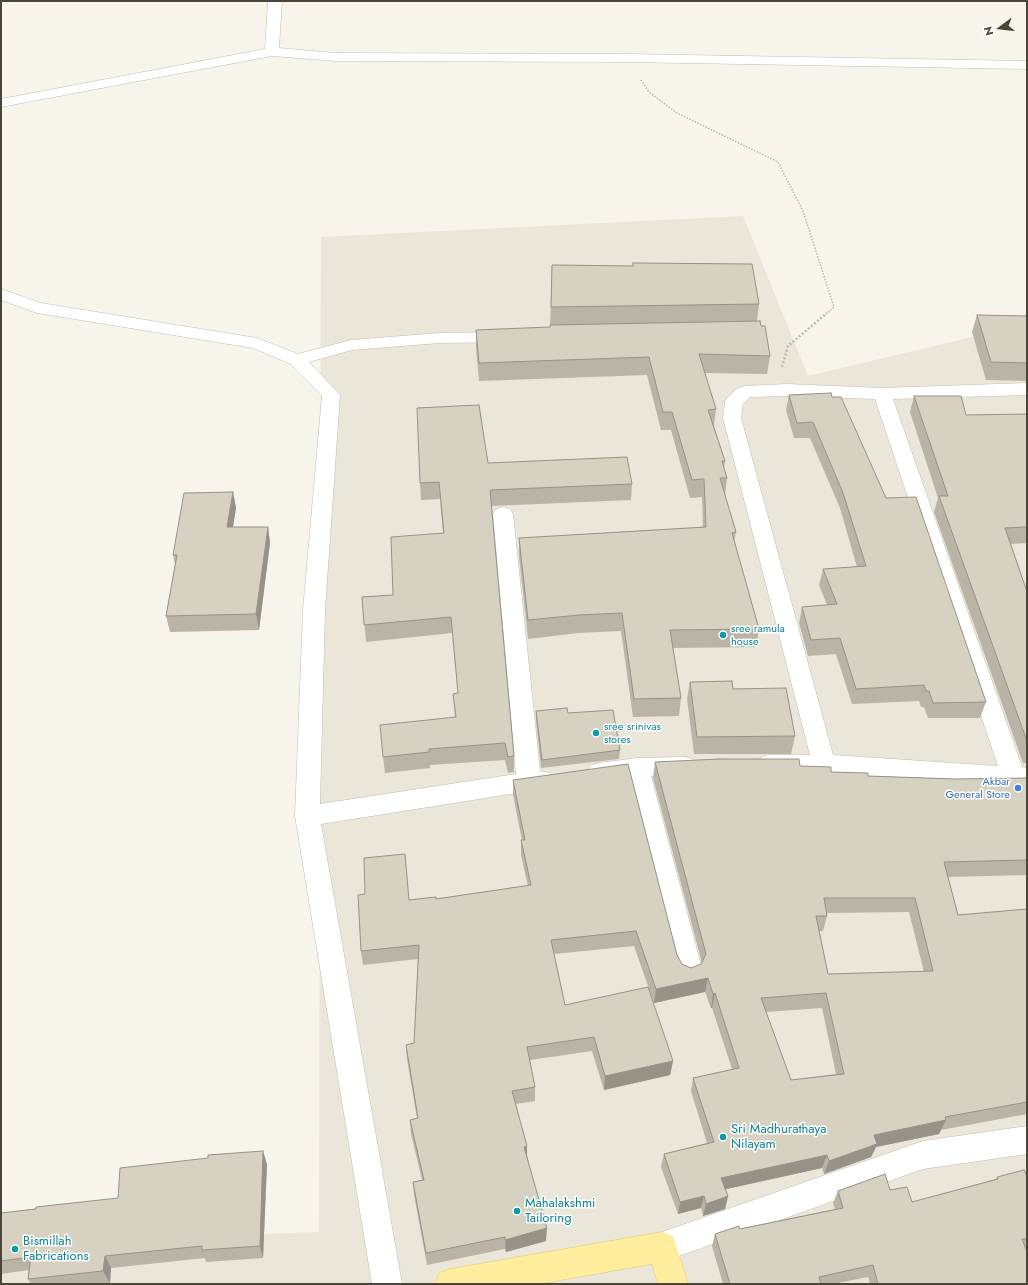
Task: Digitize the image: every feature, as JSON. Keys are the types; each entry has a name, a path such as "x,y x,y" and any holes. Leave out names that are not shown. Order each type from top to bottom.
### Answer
{"main road":[{"path":"450,1284 662,1247 673,1284"}],"street":[{"path":"272,52 275,1"},
{"path":"1,103 272,52 336,57 627,58 1027,65"},
{"path":"1,294 37,308 257,343 297,360 331,395 314,610 308,816 355,1105 387,1284"},
{"path":"297,360 351,345 439,338 525,337"},
{"path":"824,764 732,418 734,402 745,392 775,391 882,394 1027,389"},
{"path":"748,764 824,764 1020,776 882,394"},
{"path":"503,514 529,781"},
{"path":"308,816 529,781 637,767 710,765"},
{"path":"637,767 689,969"},
{"path":"662,1247 923,1155 1027,1140"}],"path":[{"path":"627,58 649,92 677,113 778,162 803,211 834,307 788,346 775,391"}],"shaded area":[{"path":"743,216 808,376 1027,324 1027,1284 1,1284 1,1243 319,1232 321,237"}],"building":[{"path":"633,263 752,264 759,304 551,307 552,265 633,266"},
{"path":"977,315 1027,316 1027,363 991,362"},
{"path":"760,321 761,326 765,326 770,356 699,354 716,409 708,410 725,461 722,461 727,478 720,478 736,532 732,533 759,629 670,630 681,698 634,699 622,613 528,620 519,538 706,527 704,479 692,480 672,412 663,412 649,357 479,363 476,330 550,327 550,325"},
{"path":"831,393 832,397 841,397 886,498 916,497 986,702 933,703 929,691 926,691 924,685 856,689 840,638 811,640 802,607 837,604 823,569 866,566 843,493 813,422 797,423 789,395"},
{"path":"914,396 961,396 966,415 1027,414 1027,527 1005,528 1027,589 1027,741 939,496 948,496"},
{"path":"479,405 488,463 627,457 632,484 490,490 514,756 508,757 505,743 429,749 429,752 383,757 380,725 456,717 453,694 458,693 451,617 364,625 362,597 393,595 391,537 444,533 439,482 420,483 417,408"},
{"path":"233,492 227,527 268,527 256,614 166,616 177,555 173,555 184,493"},
{"path":"732,681 733,689 786,688 795,736 697,737 690,682"},
{"path":"567,708 568,713 613,710 620,750 542,760 536,711"},
{"path":"720,759 799,759 800,766 831,767 831,772 868,773 868,776 955,779 1027,778 1027,860 944,862 958,915 1027,909 1027,1102 945,1117 946,1120 874,1135 877,1144 829,1161 827,1155 721,1178 728,1196 706,1204 704,1196 680,1202 664,1154 714,1142 693,1078 739,1068 715,993 713,994 708,978 656,989 636,931 551,940 565,1005 648,987 673,1061 605,1076 594,1037 527,1047 535,1087 512,1091 527,1146 524,1147 547,1228 505,1240 505,1237 426,1253 413,1182 424,1180 410,1120 418,1118 406,1045 414,1043 419,945 361,951 358,895 365,894 364,858 405,854 409,900 436,897 436,899 531,885 521,840 525,840 513,780 628,764 677,955 682,964 691,968 701,964 706,954 655,762","holes":["824,898 915,898 933,971 828,974 816,916 827,916","826,993 844,1074 791,1080 761,998"]},
{"path":"263,1151 260,1246 202,1250 202,1246 105,1256 103,1271 28,1279 31,1257 1,1261 1,1213 36,1209 36,1207 118,1198 120,1168 208,1158 208,1155"},
{"path":"1024,1170 1027,1176 1027,1239 1022,1239 1027,1252 1027,1284 878,1284 873,1265 819,1277 821,1284 730,1284 715,1234 739,1226 740,1229 843,1208 838,1191 885,1174 890,1190 907,1187 912,1202 998,1179 997,1177"}],"place":[{"name":"sree ramula house","path":"723,635"},
{"name":"sree srinivas stores","path":"596,733"},
{"name":"Akbar General Store","path":"1018,788"},
{"name":"Sri Madhurathaya Nilayam","path":"723,1137"},
{"name":"Mahalakshmi Tailoring","path":"517,1211"},
{"name":"Bismillah Fabrications","path":"15,1249"}]}
